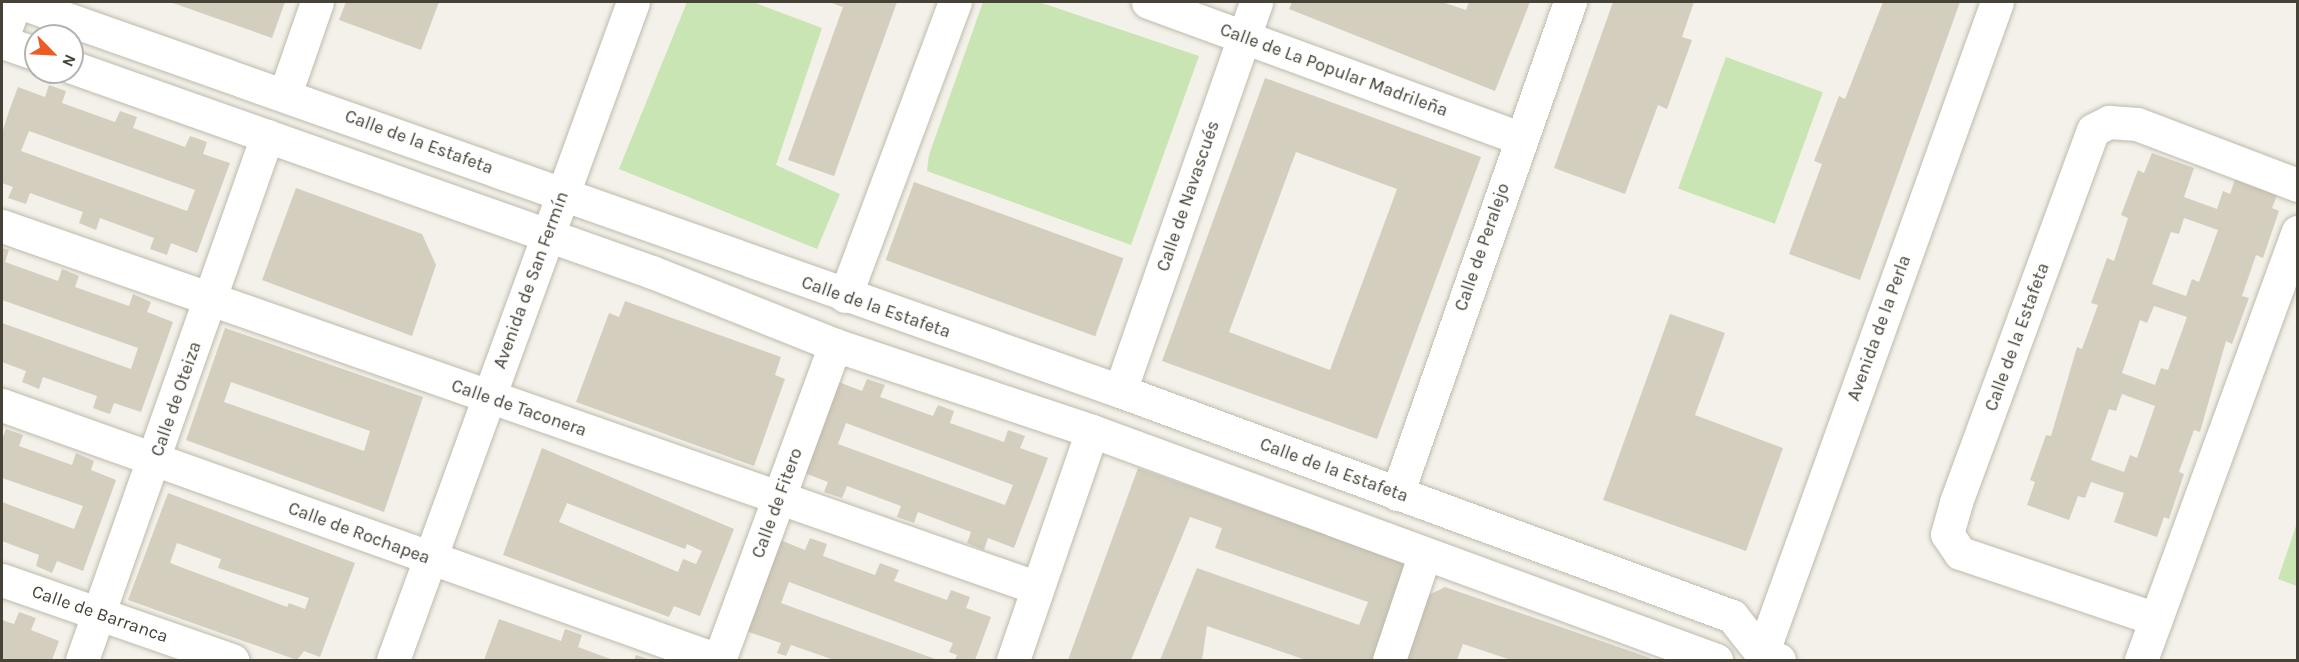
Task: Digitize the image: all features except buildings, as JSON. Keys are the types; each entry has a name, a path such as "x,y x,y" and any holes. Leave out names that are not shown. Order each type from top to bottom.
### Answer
{"street":[{"path":"17,2 2,40 24,49"},
{"name":"Calle de la Estafeta","path":"17,2 285,94 845,296 1120,391 1732,616"},
{"path":"285,94 317,2"},
{"name":"Avenida de San Fermín","path":"393,660 487,397 549,236 633,2"},
{"path":"845,296 955,2"},
{"name":"Calle de La Popular Madrileña","path":"1148,2 1520,138"},
{"name":"Calle de Navascués","path":"1120,391 1256,2"},
{"name":"Calle de Peralejo","path":"1397,494 1520,138 1570,2"},
{"name":"Avenida de la Perla","path":"1771,657 1997,2"},
{"path":"84,71 652,272 836,345 1092,430 1424,556 1717,660 1771,657"},
{"name":"Calle de la Estafeta","path":"2156,619 1960,553 1947,534 1956,502 2093,130 2109,122 2137,124 2298,185"},
{"name":"Calle de Oteiza","path":"82,660 156,458 267,136"},
{"name":"Calle de Taconera","path":"2,226 209,302 1038,588"},
{"path":"2141,660 2298,232"},
{"name":"Calle de Fitero","path":"718,660 836,345"},
{"name":"Calle de Rochapea","path":"2,405 156,458 429,559 718,660"},
{"path":"1013,660 1092,430"},
{"path":"1389,660 1424,556"},
{"name":"Calle de Barranca","path":"2,580 232,660"},
{"path":"1717,660 1732,616 1771,657"}],"green space":[{"path":"687,2 753,2 822,28 776,165 840,194 817,249 619,169"},
{"path":"983,2 1039,2 1199,56 1131,245 927,171 929,155"},
{"path":"1726,57 1823,92 1775,224 1678,189"},
{"path":"2297,523 2298,586 2278,579"}]}
